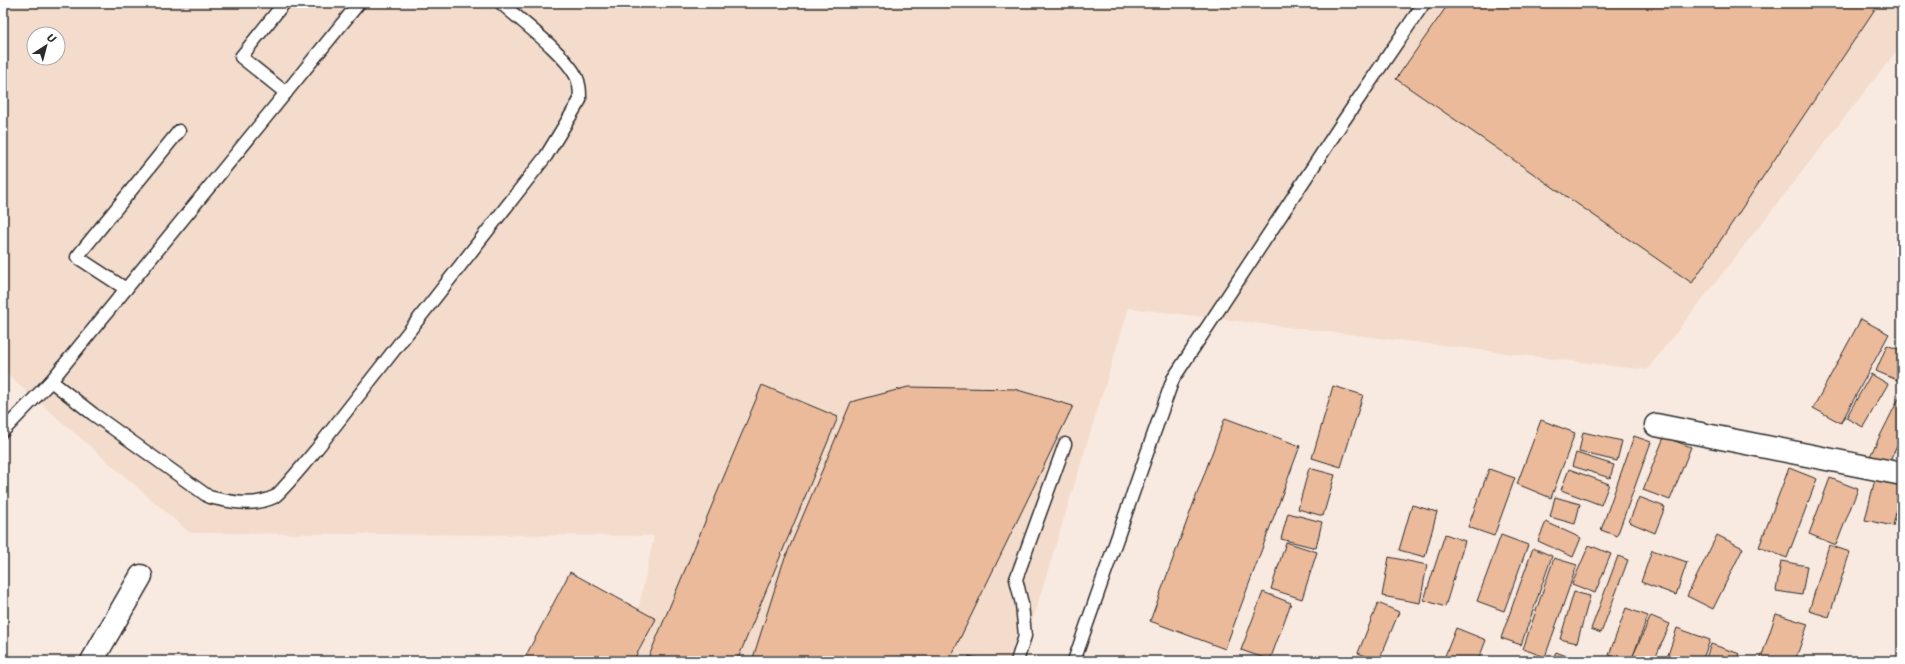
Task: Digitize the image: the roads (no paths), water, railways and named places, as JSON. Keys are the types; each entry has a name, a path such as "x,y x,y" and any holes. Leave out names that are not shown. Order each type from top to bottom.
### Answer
{"street":[{"path":"1656,425 1902,474"},
{"path":"92,661 141,576"}],"lane":[{"path":"284,3 241,57 286,93"},
{"path":"4,430 51,381 360,3"},
{"path":"51,381 93,414 209,497 232,502 254,503 275,496 316,450 541,162 580,100 580,90 576,76 563,59 501,3"},
{"path":"1074,661 1173,379 1342,123 1424,3"},
{"path":"126,288 77,256 179,131"},
{"path":"1017,661 1025,636 1022,604 1016,579 1065,444"}]}
